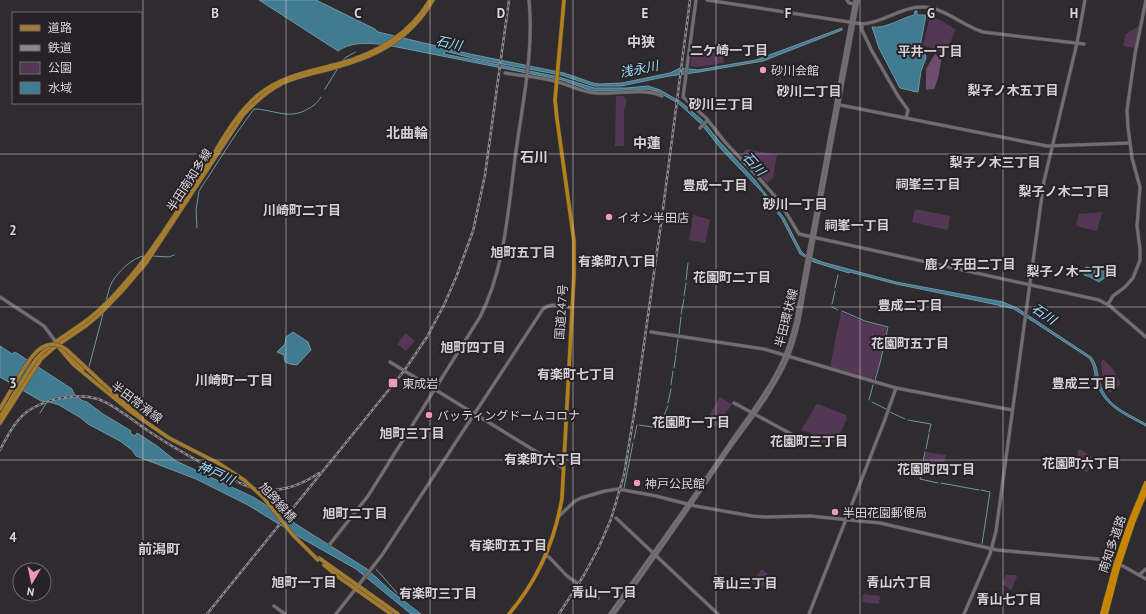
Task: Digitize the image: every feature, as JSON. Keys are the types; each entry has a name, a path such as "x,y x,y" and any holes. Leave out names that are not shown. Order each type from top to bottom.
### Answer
{"highway":[{"name":"国道247号","path":"509,614 523,597 545,556 558,517 562,498 571,308 574,275 574,241 557,120 556,100 564,0"},
{"name":"南知多道路","path":"1119,561 1130,522 1146,483"},
{"name":"南知多道路","path":"1102,614 1119,561 1146,492"},
{"name":"南知多道路","path":"1106,614 1117,567"}],"main road":[{"name":"半田南知多線","path":"79,328 102,307 142,262 224,136 237,117 252,100 275,83 290,76 363,56 383,46 415,21 430,0"},
{"name":"半田南知多線","path":"0,417 35,363 56,343 100,314 146,263 194,192 235,127 252,105 268,92 283,83 357,61 387,48 406,34 419,20 433,0"},
{"name":"半田常滑線","path":"56,343 86,372 142,418 172,438 219,463"},
{"name":"半田常滑線","path":"56,343 74,365 140,419 170,438 219,463"},
{"path":"0,409 15,392 35,353 44,346 53,344 67,350 142,418"},
{"name":"半田南知多線","path":"0,423 15,392"},
{"name":"旭跨線橋","path":"219,463 244,480 263,497 293,535 318,559 357,588"},
{"path":"357,588 391,614"},
{"path":"357,588 398,614"}],"street":[{"path":"330,544 368,496 480,316 496,280 501,260 527,76 531,19 529,0"},
{"path":"696,0 683,96 779,201 797,233 1099,300 1108,304 1146,337"},
{"path":"707,0 862,24 880,20 909,9 924,8 939,10 968,27 983,32 1084,44"},
{"path":"847,0 849,3 855,4"},
{"name":"半田環状線","path":"814,237 857,0"},
{"name":"半田環状線","path":"610,614 690,504 779,375 787,356 814,237 840,105 855,4 857,0"},
{"path":"964,614 991,549 996,526 1044,181 1077,43 1085,0"},
{"path":"1108,304 1113,296 1125,287 1133,278 1140,260 1137,226 1140,187 1133,162 1127,118 1129,95 1146,0"},
{"path":"862,24 862,30 870,46 898,96 908,110 906,118"},
{"path":"505,73 557,81 595,93 645,91 662,96"},
{"path":"840,105 1052,146 1130,143"},
{"path":"700,128 707,121"},
{"path":"0,297 38,322 48,331 56,343"},
{"path":"336,614 382,555 543,309 553,305 571,308"},
{"path":"651,332 764,350 896,388 1012,410"},
{"path":"390,362 563,468"},
{"path":"809,614 896,388"},
{"path":"734,403 794,436"},
{"path":"558,517 575,501 581,498 611,490 618,490 651,495 755,517 810,516 891,524 956,542 1015,553 1109,560 1146,579"},
{"path":"616,518 718,614"},
{"name":"半田環状線","path":"614,614 654,554"},
{"path":"545,556 550,558 567,576 598,598"},
{"path":"1139,576 1146,569"},
{"path":"274,606 285,614"}],"green space":[{"path":"930,16 942,21 956,30 945,52 943,53 923,45"},
{"path":"1137,27 1139,28 1135,48 1123,46 1126,34"},
{"path":"722,49 724,63 698,67 690,66 692,51"},
{"path":"616,96 624,96 627,101 624,109 624,146 615,146"},
{"path":"746,149 777,155 773,178 767,183 741,156"},
{"path":"915,209 950,216 948,229 912,222"},
{"path":"1102,212 1097,231 1076,226 1079,214"},
{"path":"693,215 710,220 705,243 689,240"},
{"path":"841,312 865,322 887,327 880,362 874,378 872,379 830,367"},
{"path":"406,333 415,341 406,351 397,344"},
{"path":"1103,359 1113,369 1121,384 1110,393 1103,379 1101,363"},
{"path":"720,397 732,404 715,427 706,421"},
{"path":"818,404 846,415 847,418 836,443 832,441 829,444 812,439 811,433 801,430"},
{"path":"1080,449 1092,457 1088,472 1076,470 1078,450"},
{"path":"926,452 946,455 940,471 923,468"},
{"path":"762,569 769,575 762,589 751,582"},
{"path":"1006,575 1016,575 1017,577 1011,590 1002,584"},
{"path":"863,594 880,596 879,604 862,602"}],"shaded area":[{"path":"935,54 941,61 938,79 934,89 926,90 926,69"}],"water":[{"path":"259,0 316,0 375,29 378,32 470,54 564,73 599,84 622,83 670,73 680,68 698,70 756,60 842,28 842,30 763,61 669,76 621,86 594,86 561,75 476,59 445,51 444,54 559,77 594,88 648,86 660,90 681,102 702,120 755,180 784,218 801,251 805,255 822,262 896,282 1003,302 1017,308 1091,357 1096,366 1099,380 1107,398 1118,408 1146,424 1146,426 1117,410 1105,399 1097,384 1089,358 1014,309 849,273 814,262 800,254 782,219 762,192 722,150 701,124 678,103 658,92 648,89 592,91 562,80 387,45 368,43 355,44 338,51"},
{"path":"915,11 917,11 917,15 926,15 920,47 918,48 925,54 926,58 921,71 918,92 900,88 879,48 872,27 888,25 914,15"},
{"path":"1086,267 1111,273 1099,282 1084,275"},
{"path":"293,332 308,342 311,350 297,365 285,362 284,355 277,352 285,344 286,337"},
{"path":"0,346 12,354 15,352 72,389 80,399 131,431 130,433 135,436 137,433 176,461 253,497 367,569 391,591 421,614 411,614 356,569 303,539 248,505 196,479 136,456 132,450 120,441 88,424 59,405 41,401 0,377"}],"waterway":[{"path":"342,62 345,58 355,52"},
{"path":"325,89 338,68"},
{"path":"197,228 196,210 199,191 254,109 285,114 298,113 312,107 321,97"},
{"path":"152,256 169,257 174,255"},
{"path":"106,301 111,284 118,274 135,259 144,256"},
{"path":"686,280 688,263"},
{"path":"835,288 838,275"},
{"path":"684,296 686,283"},
{"path":"832,304 835,291"},
{"path":"681,314 684,299"},
{"path":"832,307 838,310"},
{"path":"842,311 865,321 888,327 875,380"},
{"path":"89,367 103,314"},
{"path":"679,334 681,317"},
{"path":"676,353 678,339"},
{"path":"674,368 676,355"},
{"path":"671,385 673,371"},
{"path":"869,400 873,385"},
{"path":"668,403 671,389"},
{"path":"40,413 47,402"},
{"path":"872,402 886,409"},
{"path":"662,420 668,406"},
{"path":"890,412 905,419"},
{"path":"908,420 931,424 929,432"},
{"path":"639,425 658,428 661,422"},
{"path":"634,439 637,425"},
{"path":"926,449 929,434"},
{"path":"624,488 633,443"},
{"path":"922,467 925,452"},
{"path":"922,471 920,479 938,483"},
{"path":"941,483 979,490"},
{"path":"981,490 990,492 982,544"},
{"path":"376,569 398,594"}],"railway":[{"path":"207,614 404,371 427,337 444,305 473,231 485,175 509,0"},
{"path":"559,614 584,575 599,547 611,519 624,475 663,209 690,0"},
{"path":"0,450 15,424 28,411 53,400 81,396 98,399 110,405 180,451 252,488 265,490 287,488 307,480 319,473"}],"place":[{"name":"砂川会館","path":"763,70"},
{"name":"イオン半田店","path":"609,217"},
{"name":"東成岩","path":"393,383"},
{"name":"バッティングドームコロナ","path":"429,415"},
{"name":"神戸公民館","path":"637,483"},
{"name":"半田花園郵便局","path":"835,512"}],"district":[{"name":"中狭","path":"641,42"},
{"name":"二ケ崎一丁目","path":"729,50"},
{"name":"平井一丁目","path":"930,51"},
{"name":"梨子ノ木五丁目","path":"1013,90"},
{"name":"砂川二丁目","path":"809,91"},
{"name":"砂川三丁目","path":"721,104"},
{"name":"北曲輪","path":"407,133"},
{"name":"中蓮","path":"647,143"},
{"name":"石川","path":"534,157"},
{"name":"梨子ノ木三丁目","path":"995,162"},
{"name":"祠峯三丁目","path":"928,184"},
{"name":"豊成一丁目","path":"715,185"},
{"name":"梨子ノ木二丁目","path":"1064,191"},
{"name":"砂川一丁目","path":"795,204"},
{"name":"川崎町二丁目","path":"302,210"},
{"name":"祠峯一丁目","path":"857,225"},
{"name":"旭町五丁目","path":"523,252"},
{"name":"有楽町八丁目","path":"617,261"},
{"name":"鹿ノ子田二丁目","path":"970,264"},
{"name":"梨子ノ木一丁目","path":"1072,271"},
{"name":"花園町二丁目","path":"732,277"},
{"name":"豊成二丁目","path":"910,305"},
{"name":"花園町五丁目","path":"910,343"},
{"name":"旭町四丁目","path":"473,347"},
{"name":"有楽町七丁目","path":"576,374"},
{"name":"川崎町一丁目","path":"234,380"},
{"name":"豊成三丁目","path":"1084,383"},
{"name":"花園町一丁目","path":"691,422"},
{"name":"旭町三丁目","path":"412,433"},
{"name":"花園町三丁目","path":"809,441"},
{"name":"有楽町六丁目","path":"543,459"},
{"name":"花園町六丁目","path":"1081,463"},
{"name":"花園町四丁目","path":"936,469"},
{"name":"旭町二丁目","path":"355,513"},
{"name":"有楽町五丁目","path":"508,545"},
{"name":"前潟町","path":"159,549"},
{"name":"旭町一丁目","path":"304,582"},
{"name":"青山六丁目","path":"899,582"},
{"name":"青山三丁目","path":"745,583"},
{"name":"青山一丁目","path":"604,592"},
{"name":"有楽町三丁目","path":"438,593"},
{"name":"青山七丁目","path":"1009,599"}],"water label":[{"name":"浅永川","path":"639,69"},
{"name":"神戸川","path":"216,473"}]}
